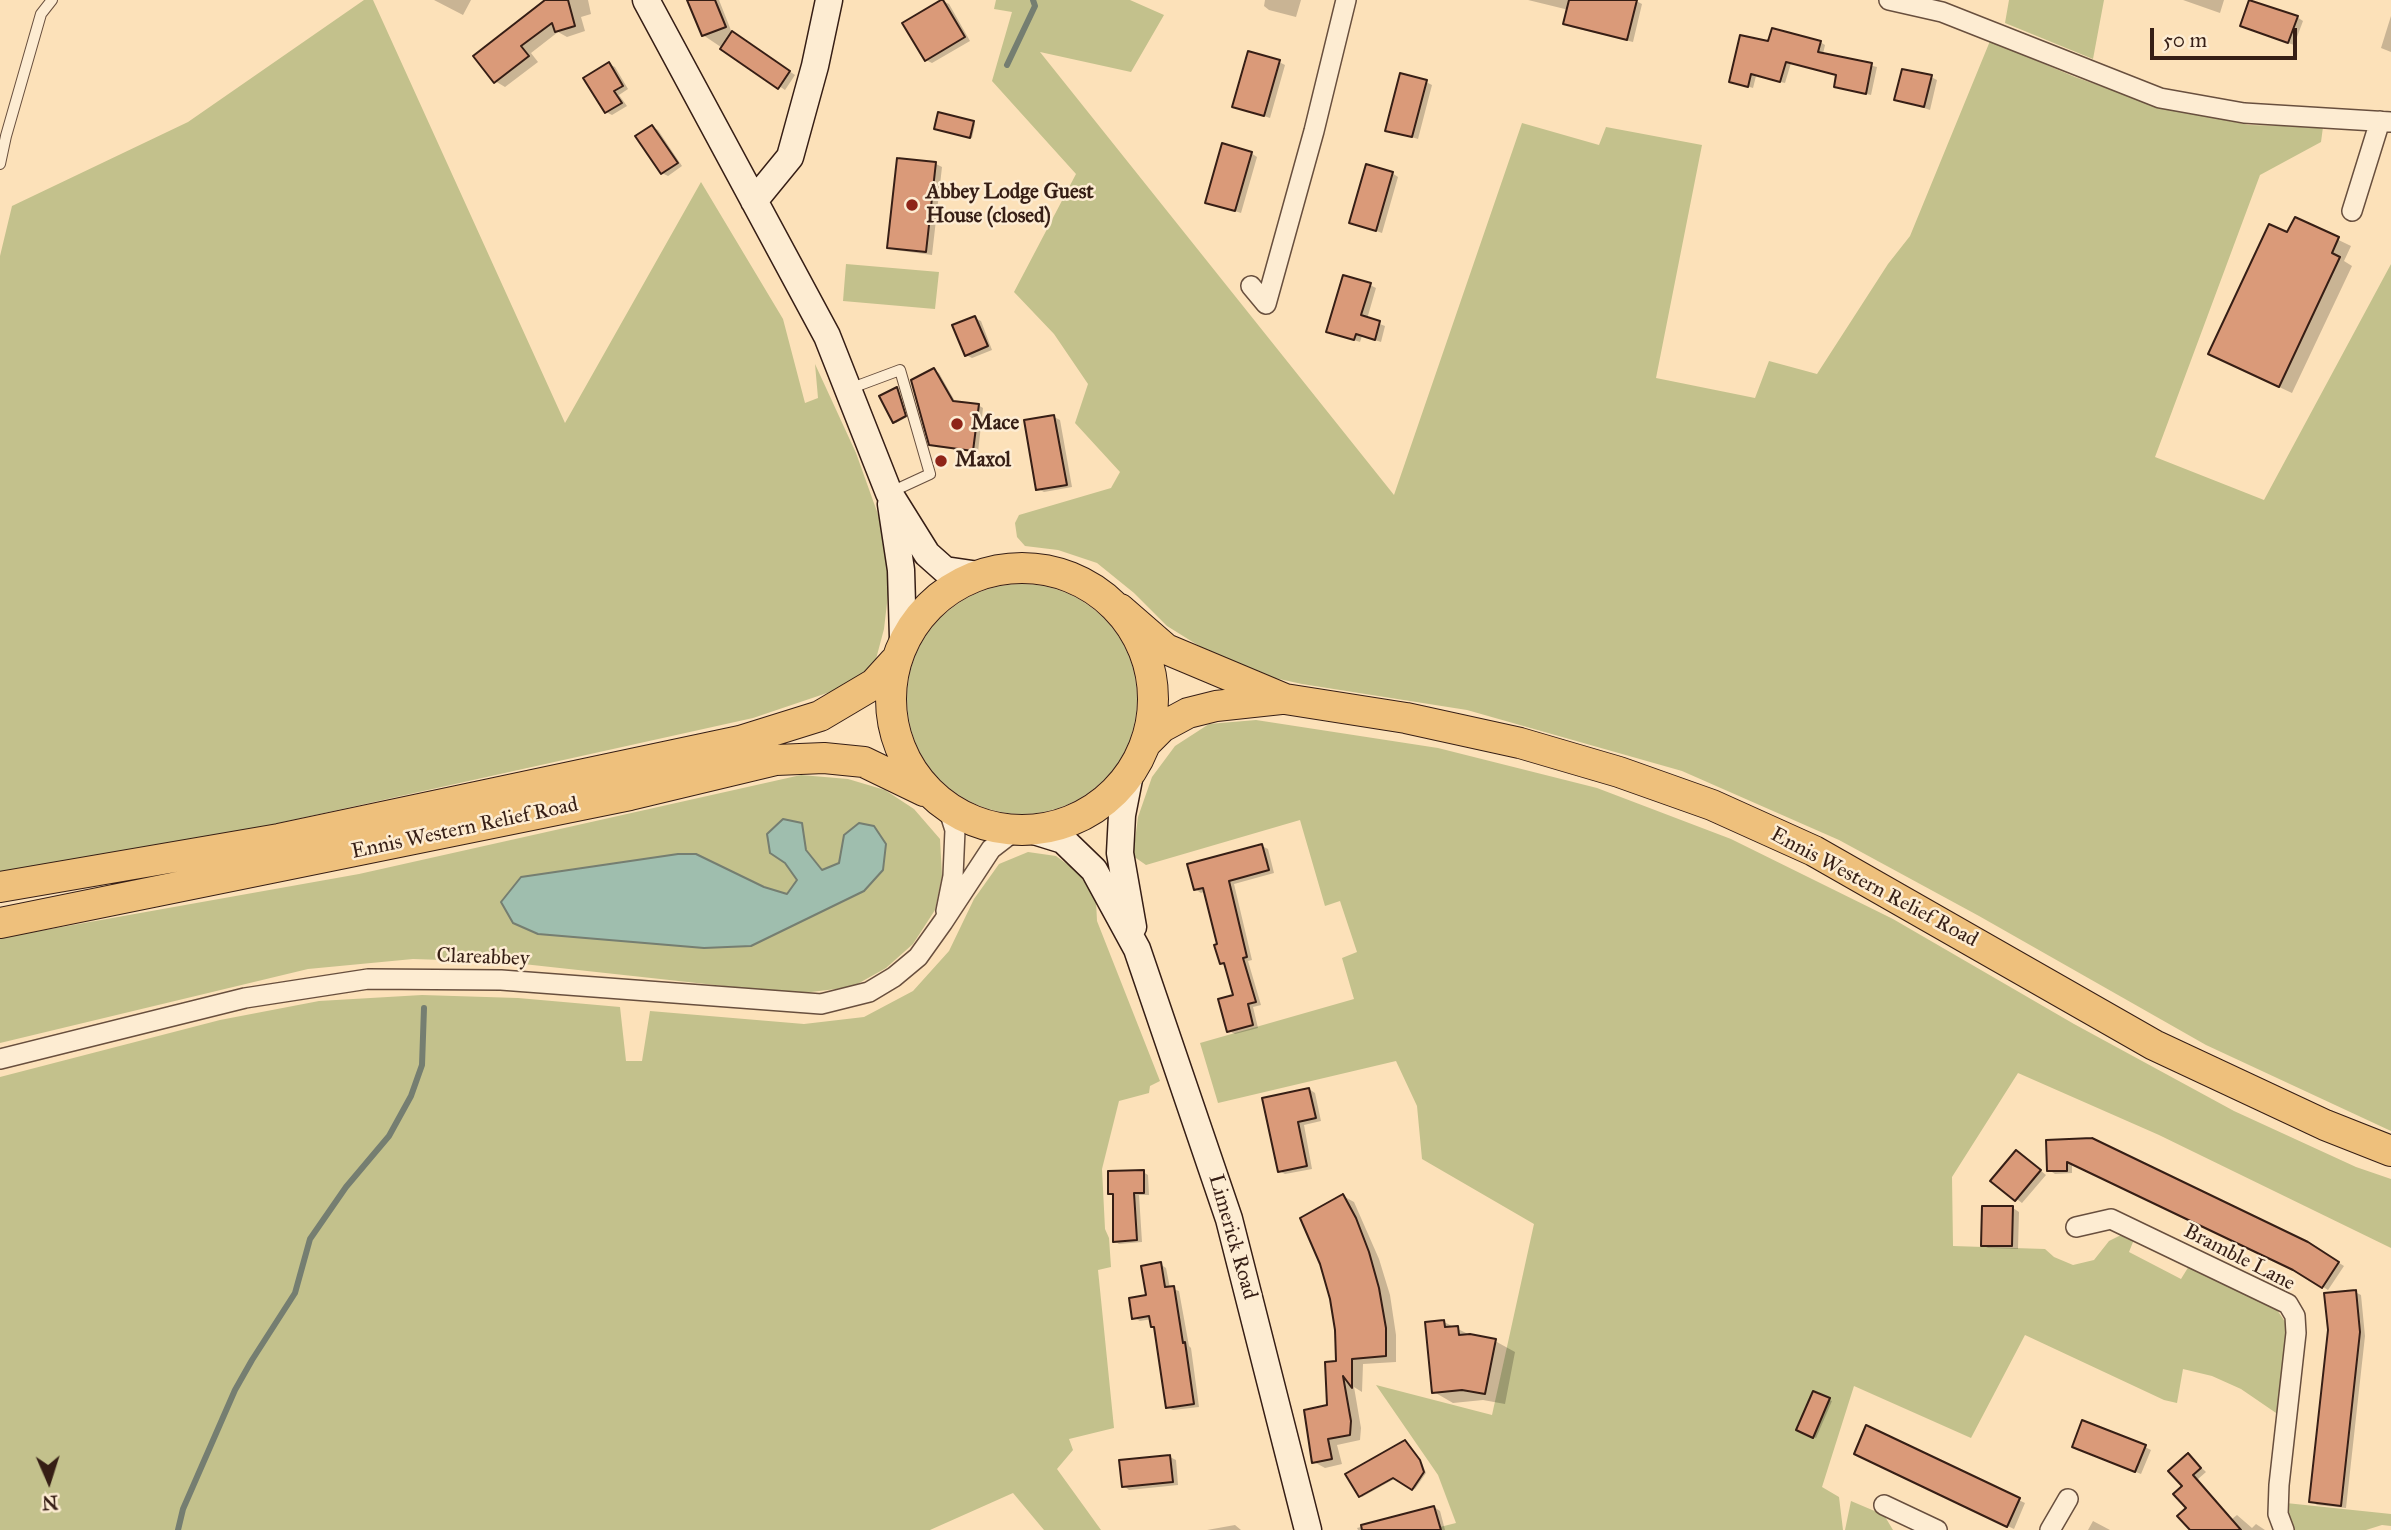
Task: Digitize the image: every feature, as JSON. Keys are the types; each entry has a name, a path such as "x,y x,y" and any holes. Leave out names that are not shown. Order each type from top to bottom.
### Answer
{"main road":[{"path":"646,0 827,336 890,493 927,554 944,570 979,575 1014,569 1049,570 1097,590 1120,609 1137,632 1149,659 1155,689 1147,742 1130,774 1122,815 1120,853 1137,950"},
{"path":"754,201 790,157 815,66 829,0"},
{"path":"890,493 901,570 899,650 889,705 892,732 902,757 925,791 949,811 981,824 1063,840 1094,870 1137,950"},
{"name":"Ennis Western Relief Road","path":"0,887 279,839 740,741 820,716 874,684 932,606 979,575"},
{"name":"Ennis Western Relief Road","path":"1120,609 1166,649 1285,699 1406,718 1520,743 1619,772 1712,806 1814,851 2154,1045 2325,1125 2391,1151"},
{"name":"Ennis Western Relief Road","path":"1147,742 1162,727 1188,713 1216,706 1285,699"},
{"name":"Ennis Western Relief Road","path":"0,923 630,795 776,760 824,758 864,762 925,791"},
{"path":"1023,832 1075,818 1108,795 1130,774"},
{"name":"Limerick Road","path":"1137,950 1229,1219 1308,1530"}],"street":[{"path":"1251,286 1266,304 1314,131 1346,0"},
{"path":"1889,0 1942,12 2160,98 2244,113 2385,122 2352,211"},
{"name":"Clareabbey","path":"943,922 953,876 955,830 949,811"},
{"name":"Clareabbey","path":"0,1059 245,998 368,979 501,979 821,1004 869,992 894,977 918,957 991,849 1023,832"},
{"name":"Bramble Lane","path":"2076,1227 2111,1219 2288,1304 2295,1316 2296,1333 2279,1485 2278,1514 2284,1530"},
{"path":"2050,1530 2068,1499"},
{"path":"1884,1505 1907,1523 1937,1530"}],"lane":[{"path":"0,164 41,14 52,0"},
{"path":"849,389 900,370 930,474 890,493"}],"shaded area":[{"path":"364,0 373,0 565,423 701,182 783,319 805,403 818,398 815,364 856,453 880,520 890,577 884,629 876,659 858,678 830,692 753,718 270,825 0,872 0,256 12,206 188,122"},
{"path":"996,0 1130,0 1164,15 1131,72 1040,52 1394,495 1522,123 1599,145 1606,127 1702,145 1656,378 1755,398 1769,361 1817,374 1888,264 1910,236 1990,41 2075,77 2160,107 2249,125 2323,127 2321,142 2260,175 2155,457 2264,500 2391,264 2391,1131 2206,1045 1839,840 1682,771 1467,710 1302,684 1256,674 1212,654 1167,626 1134,593 1097,563 1058,550 1025,546 1017,537 1015,523 1019,515 1111,488 1120,472 1075,423 1088,384 1054,334 1014,292 1076,174 992,81 1012,12 994,9"},
{"path":"2009,0 2104,0 2093,59 2005,23"},
{"path":"846,264 939,272 935,309 843,301"},
{"path":"1011,584 1033,584 1066,592 1104,617 1129,655 1135,676 1135,722 1129,743 1104,781 1066,806 1033,814 1011,814 978,806 940,781 915,743 907,710 907,688 915,655 940,617 978,592"},
{"path":"1256,720 1438,748 1597,788 1731,839 1893,919 2074,1024 2234,1111 2356,1167 2391,1179 2391,1248 2159,1135 2018,1073 1952,1177 1953,1246 2045,1249 2054,1257 2073,1265 2094,1260 2109,1241 2125,1233 2135,1237 2129,1252 2181,1279 2189,1266 2277,1310 2286,1323 2288,1335 2279,1415 2241,1389 2212,1376 2183,1369 2177,1403 2164,1400 2025,1335 1971,1438 1854,1386 1822,1487 1839,1497 1843,1530 1441,1530 1440,1527 1456,1523 1438,1475 1376,1385 1492,1415 1534,1224 1422,1159 1417,1106 1396,1061 1218,1103 1200,1043 1354,999 1342,958 1357,952 1340,901 1325,906 1300,820 1146,865 1133,856 1138,817 1152,777 1175,746 1209,724"},
{"path":"801,775 848,779 885,790 914,809 940,839 942,875 935,910 913,944 886,968 852,987 811,992 779,992 505,962 413,959 308,969 0,1043 0,938 359,874"},
{"path":"783,819 802,823 806,850 822,870 839,863 844,835 859,823 874,826 886,844 883,870 864,891 751,946 704,948 538,934 513,923 501,902 521,877 678,854 696,854 764,887 787,894 797,880 785,863 770,853 767,834"},
{"path":"1028,852 1056,856 1078,872 1096,901 1097,921 1160,1081 1150,1086 1149,1093 1119,1101 1102,1169 1105,1229 1109,1238 1111,1267 1098,1270 1114,1428 1069,1439 1073,1450 1057,1469 1101,1530 1044,1530 1013,1493 930,1530 0,1530 0,1077 220,1020 319,1001 422,995 518,998 620,1007 626,1061 642,1061 650,1011 804,1024 864,1017 913,991 949,951 974,899 999,864"},
{"path":"1851,1501 1884,1515 1893,1530 1845,1530"},
{"path":"2286,1503 2391,1514 2391,1526 2382,1525 2366,1530 2293,1530"}],"building":[{"path":"545,0 568,0 575,26 555,32 552,23 521,46 529,56 494,83 473,56"},
{"path":"687,0 715,0 726,27 702,36"},
{"path":"941,0 965,37 925,61 902,23"},
{"path":"1569,0 1637,0 1627,40 1563,24"},
{"path":"2249,0 2298,16 2288,43 2240,26"},
{"path":"1772,28 1821,41 1818,52 1872,63 1866,94 1834,87 1836,75 1786,62 1780,82 1751,74 1748,87 1729,82 1740,35 1768,41"},
{"path":"732,31 790,71 778,89 720,49"},
{"path":"1248,51 1280,60 1264,116 1232,107"},
{"path":"609,62 623,86 614,91 622,103 605,113 583,78"},
{"path":"1902,69 1932,75 1924,107 1894,100"},
{"path":"1400,73 1427,80 1412,137 1385,131"},
{"path":"938,112 974,121 970,138 934,129"},
{"path":"652,125 678,163 661,174 635,136"},
{"path":"1222,143 1252,152 1235,211 1205,203"},
{"name":"Abbey Lodge Guest House (closed)","path":"897,158 936,162 926,252 887,248"},
{"path":"1366,164 1393,172 1376,231 1349,223"},
{"path":"2295,217 2339,237 2332,253 2340,257 2279,387 2208,354 2269,224 2287,232"},
{"path":"1343,275 1371,283 1361,315 1380,321 1375,340 1356,334 1354,340 1326,332"},
{"path":"975,316 988,346 965,356 952,325"},
{"path":"934,368 953,401 979,404 973,451 929,445 911,380"},
{"path":"897,387 906,416 893,423 879,396"},
{"path":"1054,415 1067,485 1036,490 1024,420"},
{"path":"1262,844 1269,870 1229,881 1247,957 1243,958 1256,1002 1248,1004 1253,1025 1227,1032 1218,999 1233,995 1224,963 1220,964 1214,945 1217,944 1203,888 1194,890 1187,864"},
{"path":"1309,1088 1316,1118 1298,1122 1307,1166 1278,1172 1262,1098"},
{"path":"2092,1138 2308,1242 2339,1262 2322,1288 2293,1270 2067,1162 2067,1171 2047,1171 2046,1140"},
{"path":"2016,1150 2041,1170 2015,1201 1990,1181"},
{"path":"1144,1170 1144,1193 1134,1193 1137,1240 1113,1242 1113,1194 1108,1194 1108,1171"},
{"path":"1343,1194 1356,1218 1379,1288 1386,1328 1386,1356 1352,1359 1352,1388 1343,1376 1351,1421 1350,1435 1328,1439 1332,1459 1312,1463 1304,1410 1327,1405 1325,1362 1336,1361 1335,1330 1320,1264 1300,1218"},
{"path":"1982,1206 2013,1206 2012,1246 1981,1246"},
{"path":"1161,1262 1165,1287 1174,1286 1194,1404 1166,1408 1154,1327 1151,1327 1149,1316 1132,1319 1129,1298 1146,1295 1141,1266"},
{"path":"2356,1290 2360,1332 2341,1506 2309,1502 2328,1330 2324,1293"},
{"path":"1444,1320 1445,1327 1458,1326 1459,1335 1470,1334 1496,1339 1485,1394 1462,1390 1432,1393 1425,1322"},
{"path":"1813,1391 1830,1398 1813,1438 1796,1430"},
{"path":"2082,1420 2146,1445 2135,1472 2072,1447"},
{"path":"1866,1425 2020,1498 2007,1527 1854,1454"},
{"path":"1405,1440 1420,1460 1424,1472 1412,1490 1393,1478 1359,1497 1345,1474"},
{"path":"2188,1453 2201,1468 2193,1475 2241,1530 2190,1530 2177,1516 2186,1508 2173,1494 2182,1486 2168,1471"},
{"path":"1170,1455 1173,1482 1122,1487 1119,1460"},
{"path":"1434,1506 1441,1530 1362,1530 1361,1525"}],"waterway":[{"path":"1007,65 1035,6 1033,0"},
{"path":"178,1530 183,1509 235,1390 295,1293 310,1239 346,1187 389,1136 411,1096 422,1065 424,1008"}],"place":[{"name":"Abbey Lodge Guest House (closed)","path":"912,205"},
{"name":"Mace","path":"957,424"},
{"name":"Maxol","path":"941,461"}]}
